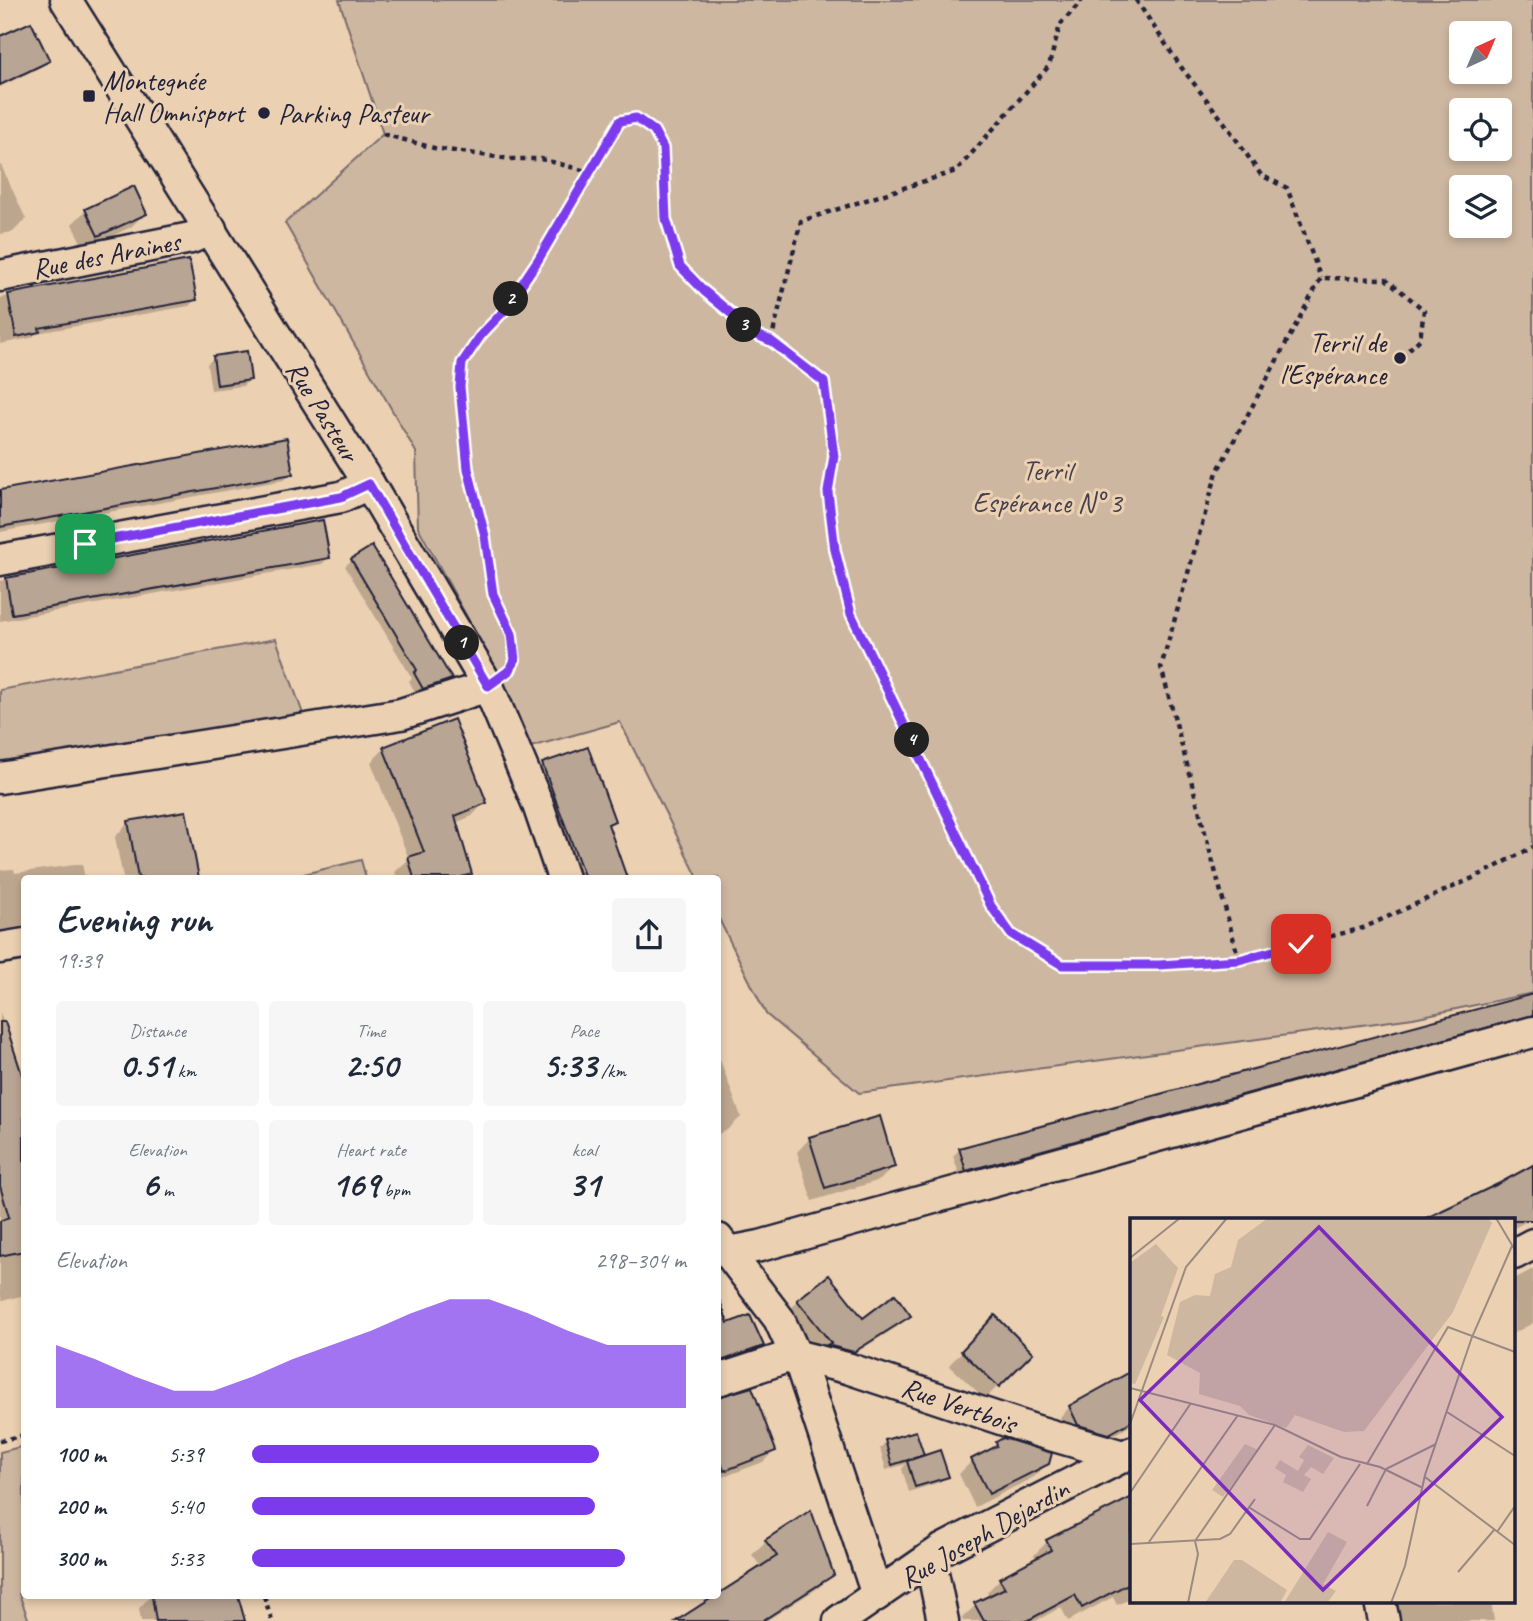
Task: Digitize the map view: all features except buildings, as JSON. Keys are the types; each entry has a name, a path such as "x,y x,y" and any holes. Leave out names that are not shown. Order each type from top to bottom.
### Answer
{"street":[{"name":"Rue Pasteur","path":"66,0 369,484 488,686 538,805 562,875"},
{"name":"Rue des Araines","path":"0,276 191,238 211,229"},
{"path":"0,560 341,497 369,484"},
{"path":"0,778 401,714 488,686"},
{"path":"0,948 21,945"},
{"path":"723,1246 760,1245 1533,1032"},
{"path":"1516,1253 1533,1244"},
{"path":"723,1246 779,1319 802,1369 877,1595"},
{"path":"721,1379 794,1355"},
{"name":"Rue Vertbois","path":"794,1355 848,1368 1037,1431 1128,1454"},
{"name":"Rue Joseph Dejardin","path":"839,1621 943,1549 1128,1454"},
{"path":"930,1558 943,1621"}],"path":[{"path":"771,341 801,221 956,171 1049,66 1060,25 1082,0"},
{"path":"1136,0 1181,67 1261,175 1287,188 1321,278 1217,472 1161,667 1239,960"},
{"path":"488,686 510,670 515,660 512,634 493,594 485,536 468,469 460,387 462,363 481,335 503,312 538,260 620,121 636,118 654,131 663,148 666,219 680,266 704,291 757,335 771,341 824,382 834,456 828,492 835,550 851,614 991,906 1011,934 1062,965 1159,965 1239,960 1363,928 1486,872 1533,847"},
{"path":"383,134 434,148 510,159 541,159 590,172"},
{"path":"1321,278 1386,279 1424,310 1420,339 1400,358"},
{"path":"0,1441 21,1436"},
{"path":"265,1599 272,1621"}],"green space":[{"name":"Terril Espérance N° 3","path":"339,0 1533,0 1533,993 1413,1018 859,1093 766,1014 721,923 721,875 696,875 620,722 527,748 486,652 418,527 416,452 285,223 383,134"},
{"path":"276,639 307,725 0,775 0,690"},
{"path":"361,860 365,875 304,875"},
{"path":"21,1447 19,1594 29,1621 0,1621 0,1452"}],"place":[{"name":"Montegnée Hall Omnisport","path":"89,96"},
{"name":"Parking Pasteur","path":"264,113"},
{"name":"Terril de l'Espérance","path":"1400,358"}],"route":[{"path":"85,544 341,497 369,484 488,686 510,670 515,660 512,634 493,594 485,536 468,469 460,387 462,363 481,335 503,312 538,260 620,121 636,118 654,131 663,148 666,219 680,266 704,291 757,335 771,341 824,382 834,456 828,492 835,550 851,614 991,906 1011,934 1062,965 1159,965 1239,960 1301,944"}]}
